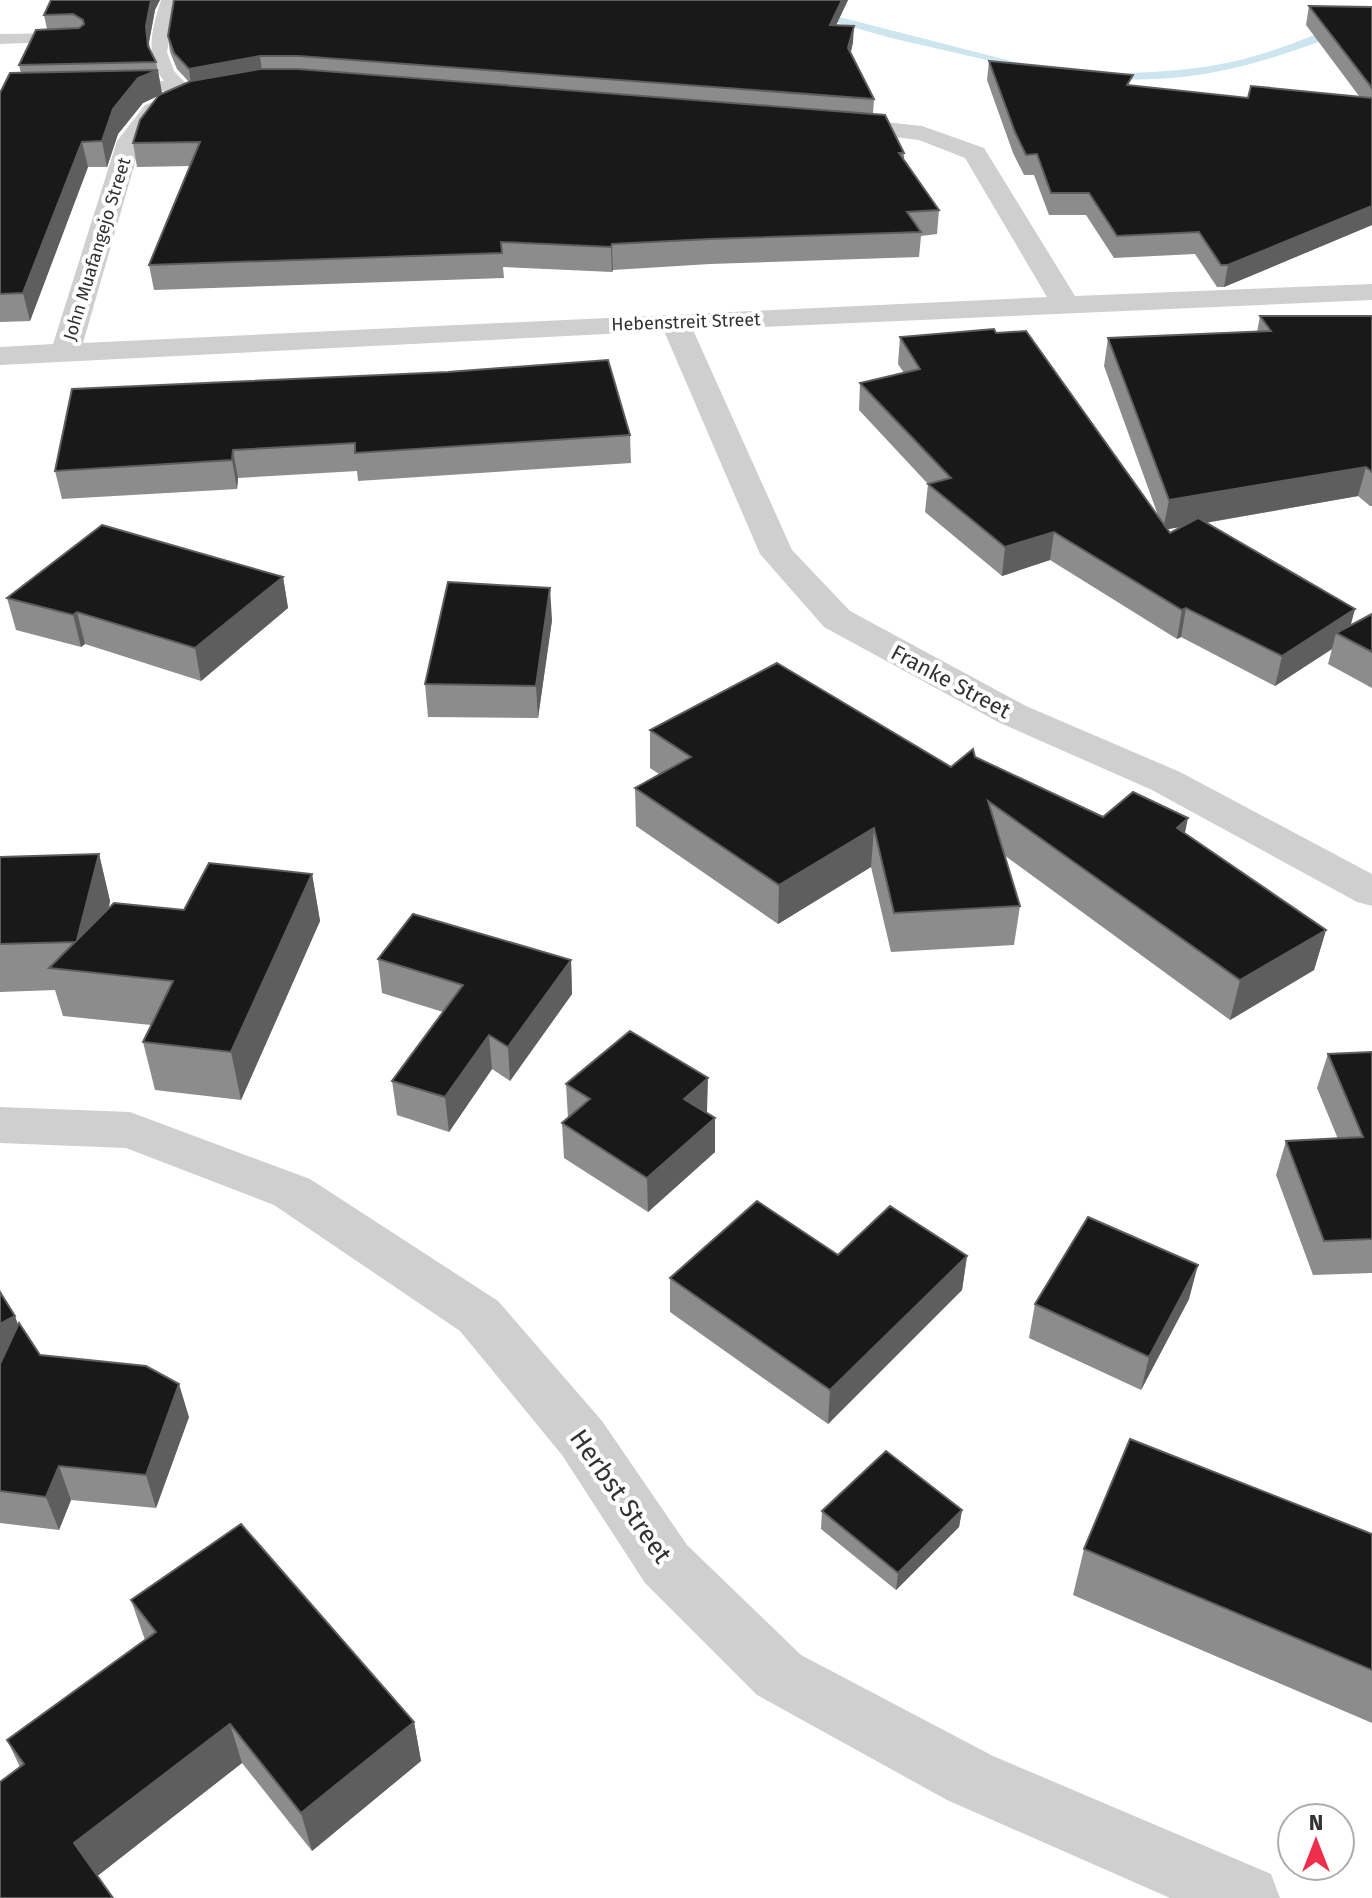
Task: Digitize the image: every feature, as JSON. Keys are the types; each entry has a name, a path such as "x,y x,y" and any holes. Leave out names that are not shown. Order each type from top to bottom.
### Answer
{"street":[{"name":"John Muafangejo Street","path":"65,353 129,141 153,110 192,90"},
{"path":"811,121 903,128 952,141 975,153 1067,307"},
{"name":"Hebenstreit Street","path":"0,356 675,322 1372,292"},
{"name":"Franke Street","path":"675,322 777,554 837,619 1012,714 1166,781 1372,892"},
{"name":"Herbst Street","path":"0,1125 130,1130 292,1192 479,1316 582,1438 666,1564 779,1675 970,1778 1247,1898"}],"lane":[{"path":"169,0 156,45 169,80 192,90"},
{"path":"0,39 76,38"},
{"path":"103,88 192,90"}],"building":[{"path":"51,0 151,0 146,26 148,46 156,62 19,65 36,30 79,28 84,24 73,14 44,15"},
{"path":"174,0 842,0 830,25 854,26 848,48 874,99 299,56 260,56 189,69 174,53 168,36"},
{"path":"1309,6 1372,7 1372,88"},
{"path":"989,61 1133,75 1127,85 1248,98 1251,86 1372,98 1372,206 1228,265 1221,265 1199,232 1117,236 1089,193 1051,193 1037,154 1026,155 1015,132"},
{"path":"260,69 298,69 885,115 904,153 899,153 939,210 907,212 921,232 710,239 612,244 611,247 501,242 502,253 149,265 200,142 133,143 140,120 159,95 191,81"},
{"path":"158,70 138,78 113,109 102,141 82,142 23,293 0,294 0,93 10,73"},
{"path":"1260,316 1372,316 1372,472 1366,467 1169,500 1108,338 1271,331"},
{"path":"994,329 996,333 1026,331 1170,533 1198,518 1355,609 1282,656 1186,608 1182,610 1054,532 1005,547 928,484 951,478 860,383 920,369 900,337"},
{"path":"608,360 630,435 355,453 355,443 233,450 232,460 55,471 72,389 448,372"},
{"path":"102,525 283,577 195,648 77,612 73,615 7,598"},
{"path":"448,582 550,588 536,686 425,684"},
{"path":"1372,614 1372,652 1336,633"},
{"path":"777,663 951,767 973,749 975,757 1103,817 1133,792 1188,818 1177,828 1326,930 1240,980 988,801 1020,906 894,913 874,828 779,885 635,788 691,757 650,730"},
{"path":"99,854 77,940 114,903 184,910 209,863 312,874 231,1052 143,1042 173,981 49,968 75,942 0,944 0,857"},
{"path":"413,914 571,960 508,1047 489,1035 445,1097 392,1081 463,985 378,959"},
{"path":"630,1031 708,1078 684,1099 715,1118 647,1178 562,1123 590,1099 566,1084"},
{"path":"1372,1052 1372,1239 1324,1241 1286,1141 1363,1137 1328,1054"},
{"path":"757,1201 838,1255 890,1206 967,1256 830,1390 670,1278"},
{"path":"1088,1217 1198,1265 1149,1357 1035,1304"},
{"path":"0,1292 15,1316 0,1324"},
{"path":"19,1323 40,1355 146,1366 179,1384 146,1475 59,1466 46,1497 0,1491 0,1364"},
{"path":"1130,1439 1372,1534 1372,1670 1084,1549"},
{"path":"886,1451 962,1510 898,1573 822,1511"},
{"path":"241,1524 414,1722 301,1813 230,1724 74,1843 113,1898 0,1898 0,1782 24,1764 7,1740 156,1632 131,1600"}],"waterway":[{"path":"762,0 895,36 1034,68"},
{"path":"1105,77 1174,75 1225,67 1300,45 1372,17"}]}
